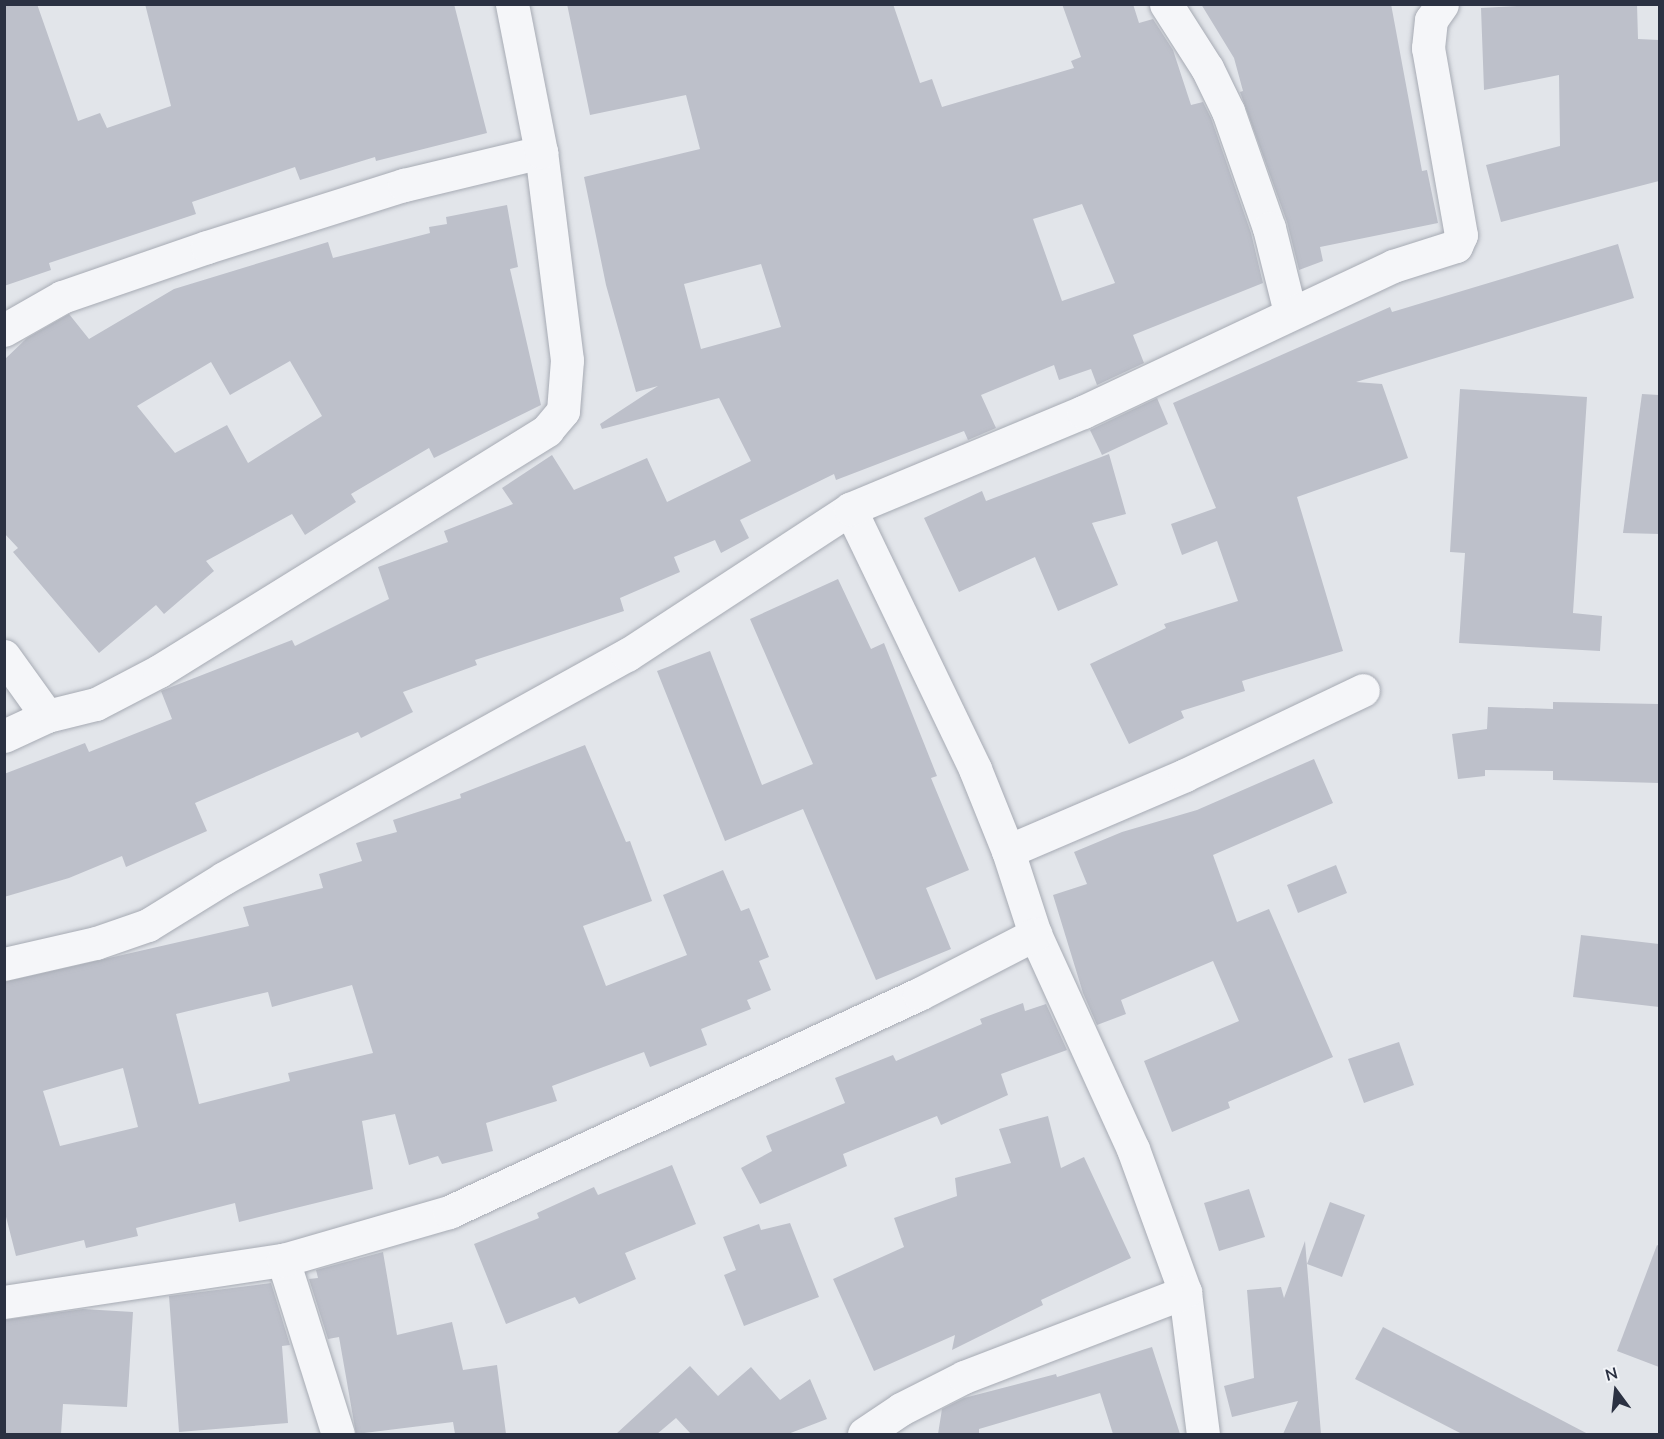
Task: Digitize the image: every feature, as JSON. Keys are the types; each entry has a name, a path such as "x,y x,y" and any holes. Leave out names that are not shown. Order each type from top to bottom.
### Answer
{"street":[{"path":"4,736 47,716 96,704 159,671 547,430 562,411 567,360 542,152 512,4"},
{"path":"1166,4 1207,68 1228,111 1269,228 1290,312"},
{"path":"4,964 96,943 148,925 244,867 627,655 850,509 1083,412 1290,312 1393,266 1456,246 1461,235 1428,48 1431,20 1442,4"},
{"path":"4,330 62,297 207,247 404,185 542,152"},
{"path":"850,509 975,769 1008,851 1035,934 1133,1149 1185,1292 1203,1434"},
{"path":"4,656 47,716"},
{"path":"1008,851 1185,775 1363,690"},
{"path":"4,1302 283,1260 448,1212 919,994 1035,934"},
{"path":"283,1260 338,1434"},
{"path":"864,1434 901,1409 964,1377 1185,1292"}],"building":[{"path":"4,4 37,4 78,121 100,113 107,128 171,106 145,4 454,4 487,133 376,161 375,157 300,180 295,167 192,202 196,214 49,263 51,270 4,286"},
{"path":"567,4 893,4 920,83 932,79 942,107 1074,68 1071,61 1081,57 1062,4 1133,4 1139,23 1153,19 1173,50 1191,105 1203,102 1211,118 1251,233 1263,283 1133,335 1144,363 1097,385 1091,369 1059,380 1054,365 981,395 996,428 968,440 964,431 836,480 834,474 740,520 749,538 721,553 715,540 674,557 680,572 620,598 624,611 475,660 477,665 403,692 413,712 361,738 358,732 195,803 207,831 126,867 122,856 69,878 4,897 4,774 85,743 89,752 172,719 161,691 292,640 295,646 389,599 378,567 448,542 444,531 513,504 502,488 552,455 574,490 647,458 667,502 751,461 719,398 602,429 600,424 658,386 636,392 606,285 584,177 700,149 686,95 590,115","holes":["1082,204 1115,283 1062,301 1033,219","761,264 781,327 701,349 684,284"]},
{"path":"1201,4 1391,4 1422,171 1427,170 1438,223 1320,247 1323,261 1299,270 1287,222 1240,92 1243,91 1234,58"},
{"path":"1554,4 1637,4 1638,39 1659,40 1659,181 1501,222 1486,165 1560,146 1559,75 1484,90 1481,8"},
{"path":"507,205 518,267 510,269 541,405 434,458 429,448 351,494 356,502 305,535 292,514 206,561 214,571 164,614 156,605 99,653 13,552 18,548 4,533 4,360 27,338 69,314 89,339 174,289 328,242 333,258 430,233 429,227 447,224 446,217","holes":["290,361 322,416 248,463 227,425 175,453 137,406 211,362 230,395"]},
{"path":"1618,244 1634,298 1356,382 1382,384 1408,458 1297,497 1343,651 1242,681 1245,691 1181,711 1184,718 1129,744 1090,664 1166,628 1164,624 1238,601 1217,541 1182,555 1171,524 1216,508 1173,403 1390,307 1392,312"},
{"path":"1460,389 1587,397 1573,613 1602,616 1600,651 1459,643 1465,553 1450,552"},
{"path":"1642,394 1659,395 1659,534 1623,533"},
{"path":"1157,398 1168,424 1102,455 1090,430"},
{"path":"1109,454 1126,514 1092,523 1118,585 1058,611 1035,557 959,592 924,518 982,491 986,501"},
{"path":"838,579 871,649 884,643 937,776 931,778 969,870 926,888 951,949 876,980 803,809 725,841 657,671 710,651 762,785 813,764 750,619"},
{"path":"1553,702 1659,704 1659,783 1553,780 1553,771 1485,770 1485,776 1458,779 1452,734 1487,729 1488,707 1553,709"},
{"path":"585,745 626,842 630,841 652,901 583,926 606,986 687,955 663,895 723,870 741,911 749,908 769,957 759,961 771,990 747,1000 751,1009 701,1029 707,1045 650,1067 644,1052 552,1086 557,1101 486,1123 493,1151 442,1164 438,1156 409,1165 395,1114 362,1121 373,1189 239,1222 235,1203 136,1228 138,1236 86,1248 84,1240 16,1256 4,1209 4,982 249,926 243,907 323,888 319,874 362,861 356,843 397,832 393,820 461,798 460,794","holes":["352,985 373,1053 288,1073 290,1081 199,1104 176,1014 268,992 272,1007","123,1068 138,1127 60,1146 43,1091"]},
{"path":"1314,759 1333,803 1213,855 1237,922 1269,909 1333,1057 1228,1102 1230,1108 1172,1132 1144,1061 1239,1021 1213,961 1121,1000 1126,1014 1097,1025 1083,993 1053,895 1087,884 1074,852 1122,832 1197,810"},
{"path":"1336,865 1347,893 1298,913 1287,885"},
{"path":"1581,935 1659,944 1659,1007 1573,997"},
{"path":"1023,1003 1025,1011 1046,1004 1067,1050 1001,1074 1008,1095 941,1125 937,1116 843,1154 847,1166 760,1204 741,1168 772,1151 766,1136 845,1103 835,1078 893,1055 896,1061 982,1024 980,1019"},
{"path":"1399,1042 1414,1085 1364,1103 1348,1059"},
{"path":"1048,1116 1061,1168 1084,1157 1131,1258 1041,1300 1043,1305 952,1350 955,1335 874,1371 833,1279 904,1247 894,1218 957,1196 955,1178 1011,1163 999,1129"},
{"path":"672,1165 696,1224 625,1253 636,1279 579,1304 575,1297 506,1324 474,1244 539,1218 537,1213 594,1187 598,1195"},
{"path":"1249,1189 1265,1237 1219,1251 1204,1203"},
{"path":"1330,1202 1365,1215 1342,1277 1307,1264"},
{"path":"790,1223 819,1297 744,1326 724,1275 736,1270 723,1237 759,1224 761,1230"},
{"path":"1305,1241 1321,1434 1283,1434 1298,1401 1232,1417 1224,1386 1254,1378 1247,1290 1281,1287 1284,1298"},
{"path":"1657,1245 1659,1246 1659,1367 1617,1351"},
{"path":"383,1252 397,1335 452,1322 463,1370 497,1365 506,1434 455,1434 453,1422 356,1434 339,1337 328,1339 309,1279 318,1278 316,1270"},
{"path":"271,1283 290,1345 282,1346 288,1423 179,1432 169,1296"},
{"path":"83,1309 133,1312 127,1407 63,1404 61,1434 4,1434 4,1320"},
{"path":"1383,1327 1588,1434 1462,1434 1355,1379"},
{"path":"1152,1347 1180,1434 1113,1434 1100,1393 979,1429 979,1434 938,1434 942,1409 964,1398 1056,1374 1057,1377"},
{"path":"690,1366 718,1396 751,1367 780,1400 810,1379 827,1419 788,1434 691,1434 676,1418 657,1434 616,1434"}]}
